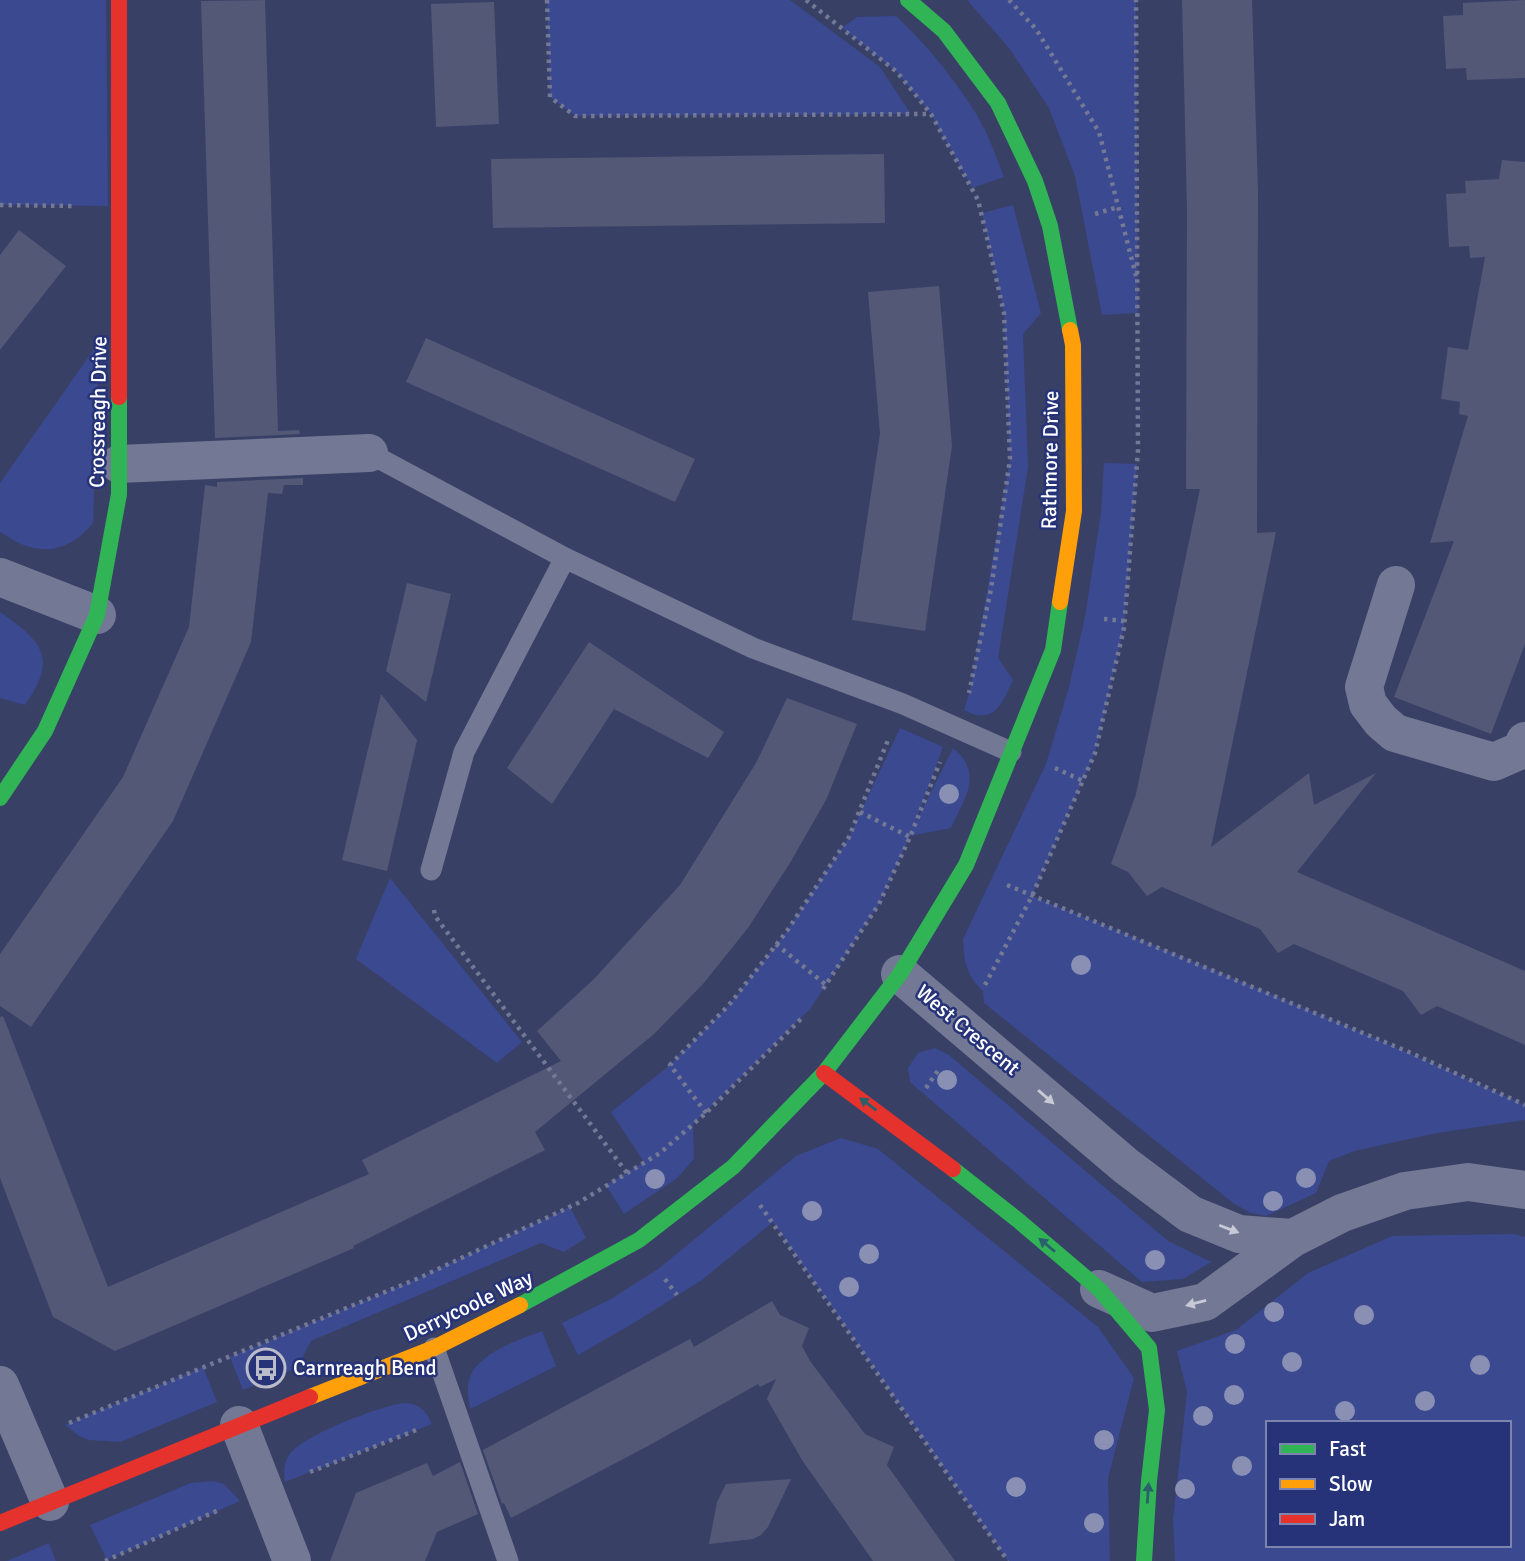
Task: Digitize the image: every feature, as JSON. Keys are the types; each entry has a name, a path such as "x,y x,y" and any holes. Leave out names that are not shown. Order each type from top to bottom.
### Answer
{"street":[{"name":"Crossreagh Drive","path":"0,798 45,730 97,615 119,494 119,0"},
{"name":"Rathmore Drive","path":"900,974 966,865 1053,650 1074,512 1073,345 1050,226 1035,181 998,103 944,31 908,0"},
{"path":"119,464 369,453"},
{"path":"0,577 97,615"},
{"path":"1396,585 1364,687 1368,704 1381,721 1395,733 1493,762 1521,750 1525,741"},
{"name":"West Crescent","path":"824,1073 900,974 1126,1166 1190,1214 1239,1234 1293,1238"},
{"path":"824,1073 851,1090 950,1166 1099,1289 1149,1348 1157,1410 1144,1561"},
{"name":"Derrycoole Way","path":"0,1523 434,1348 547,1292 639,1240 733,1167 824,1073"},
{"path":"1099,1289 1152,1313 1205,1302 1293,1238 1342,1213 1405,1191 1468,1182 1525,1190"},
{"path":"0,1385 50,1502"},
{"path":"239,1425 292,1561"}],"lane":[{"path":"369,453 565,558 753,648 903,704 1011,752"},
{"path":"431,870 464,752 565,558"},
{"path":"434,1348 508,1561"}],"path":[{"path":"547,0 550,97 575,116 931,114"},
{"path":"806,0 897,72 931,114 978,200 1004,313 1010,459 991,589 964,710 954,727 879,904 821,993"},
{"path":"1009,0 1036,29 1099,132 1138,284"},
{"path":"0,205 120,207"},
{"path":"1083,217 1118,207"},
{"path":"706,1113 670,1065 729,1005 776,944 849,837 903,704"},
{"path":"860,813 909,837"},
{"path":"966,865 1032,896 1410,1053 1525,1105"},
{"path":"431,870 435,916 627,1173"},
{"path":"776,944 826,985"},
{"path":"65,1425 419,1278 578,1203 660,1153 706,1113 810,1009"},
{"path":"921,1094 942,1065"},
{"path":"733,1167 1008,1561"},
{"path":"105,1561 263,1490 456,1415"}],"shaded area":[{"path":"0,0 106,0 108,206 0,205"},
{"path":"547,0 790,0 880,67 911,114 575,116 550,97"},
{"path":"967,0 1136,0 1138,313 1102,315 1075,176 1049,108 1009,48"},
{"path":"896,16 928,49 967,99 984,127 1004,177 972,188 931,114 897,72 842,28 857,17"},
{"path":"1013,205 1041,313 1023,334 1028,467 998,658 1013,680 996,710 983,715 964,710 970,690 1010,459 1004,313 982,213"},
{"path":"99,342 93,523 73,541 57,548 40,549 18,543 0,532 0,483"},
{"path":"1104,463 1137,464 1124,628 1095,753 1032,896 1280,998 1525,1105 1525,1120 1437,1133 1354,1151 1329,1161 1316,1193 1266,1216 1251,1213 1233,1203 984,1003 983,991 967,967 963,939 1046,764 1069,687 1085,617 1101,513"},
{"path":"0,612 27,633 41,652 41,675 25,705 0,698"},
{"path":"900,728 943,747 914,826 953,748 968,767 969,786 951,828 910,836 879,904 810,1009 693,1124 694,1159 676,1179 624,1214 606,1185 644,1162 611,1112 670,1065 729,1005 787,931 849,837"},
{"path":"390,878 522,1042 497,1063 356,959"},
{"path":"935,1048 949,1055 1168,1241 1211,1262 1183,1279 1142,1282 910,1082 908,1068 918,1053"},
{"path":"841,1138 878,1149 1098,1327 1134,1378 1108,1478 1110,1561 1008,1561 773,1222 702,1280 578,1355 562,1323 611,1299 658,1269 796,1156"},
{"path":"570,1207 586,1238 564,1252 541,1243 311,1341 297,1368 243,1390 230,1357 419,1278"},
{"path":"1514,1234 1525,1237 1525,1561 1175,1561 1173,1520 1187,1392 1177,1351 1236,1330 1308,1273 1392,1236"},
{"path":"542,1331 556,1366 470,1409 468,1386 477,1365 508,1344"},
{"path":"203,1367 217,1402 120,1442 89,1440 65,1425"},
{"path":"403,1403 421,1408 432,1424 285,1482 286,1462 297,1447 342,1423"},
{"path":"213,1481 224,1484 240,1501 107,1560 90,1525 191,1483"},
{"path":"49,1543 56,1561 7,1561"}],"building":[{"path":"265,0 278,431 299,430 300,434 215,438 201,1"},
{"path":"1182,0 1252,0 1258,192 1257,533 1276,532 1211,847 1309,773 1314,805 1376,773 1297,872 1525,971 1525,1045 1437,1006 1421,1015 1403,991 1294,944 1278,953 1260,929 1162,887 1147,896 1128,872 1111,864 1136,794 1200,489 1186,489 1187,210"},
{"path":"1525,0 1525,78 1467,80 1466,68 1446,69 1443,16 1463,15 1463,3"},
{"path":"494,2 499,124 436,127 431,4"},
{"path":"884,154 885,223 493,228 491,159"},
{"path":"1502,160 1525,162 1525,644 1491,734 1394,697 1454,541 1430,543 1468,416 1459,414 1460,402 1441,399 1448,347 1468,350 1485,257 1470,258 1469,246 1449,247 1446,194 1466,193 1465,181 1499,179"},
{"path":"19,230 66,266 0,350 0,255"},
{"path":"939,286 952,446 925,631 852,620 880,434 868,292"},
{"path":"426,338 695,459 675,502 406,382"},
{"path":"303,478 303,485 284,485 282,494 268,493 251,642 173,821 31,1027 0,1006 0,954 123,777 189,627 205,485 217,487 217,482"},
{"path":"407,583 451,594 426,702 386,671"},
{"path":"589,642 724,732 708,758 614,709 552,804 507,768"},
{"path":"381,694 417,740 387,871 342,860"},
{"path":"787,698 857,724 826,800 748,928 703,984 654,1034 535,1132 545,1150 353,1246 354,1248 115,1351 53,1317 0,1178 0,1017 3,1016 108,1287 369,1174 362,1160 561,1061 537,1031 593,980 680,885 756,763"},
{"path":"772,1301 780,1315 809,1328 802,1346 810,1361 865,1434 894,1447 887,1465 955,1561 873,1561 802,1460 767,1399 776,1379 760,1387 758,1384 511,1518 504,1503 502,1504 483,1450 690,1339 694,1347"},
{"path":"460,1462 478,1514 437,1532 425,1561 330,1561 356,1493 427,1463 433,1476"},
{"path":"791,1479 768,1527 761,1535 753,1539 709,1544 717,1502 726,1484"}],"traffic: fast":[{"path":"908,0 944,31 998,103 1035,181 1050,226 1070,330"},
{"path":"0,798 45,731 97,615 119,494 119,397"},
{"path":"520,1305 639,1240 733,1167 824,1073 900,974 966,865 1053,650 1060,602"},
{"path":"953,1169 1099,1289 1149,1348 1157,1410 1144,1561"}],"traffic: slow":[{"path":"1060,602 1074,511 1073,345 1070,330"},
{"path":"310,1397 434,1348 520,1305"}],"traffic: jam":[{"path":"119,0 119,397"},
{"path":"824,1073 953,1169"},
{"path":"0,1523 310,1397"}],"place":[{"name":"Carnreagh Bend","path":"266,1368"}]}
